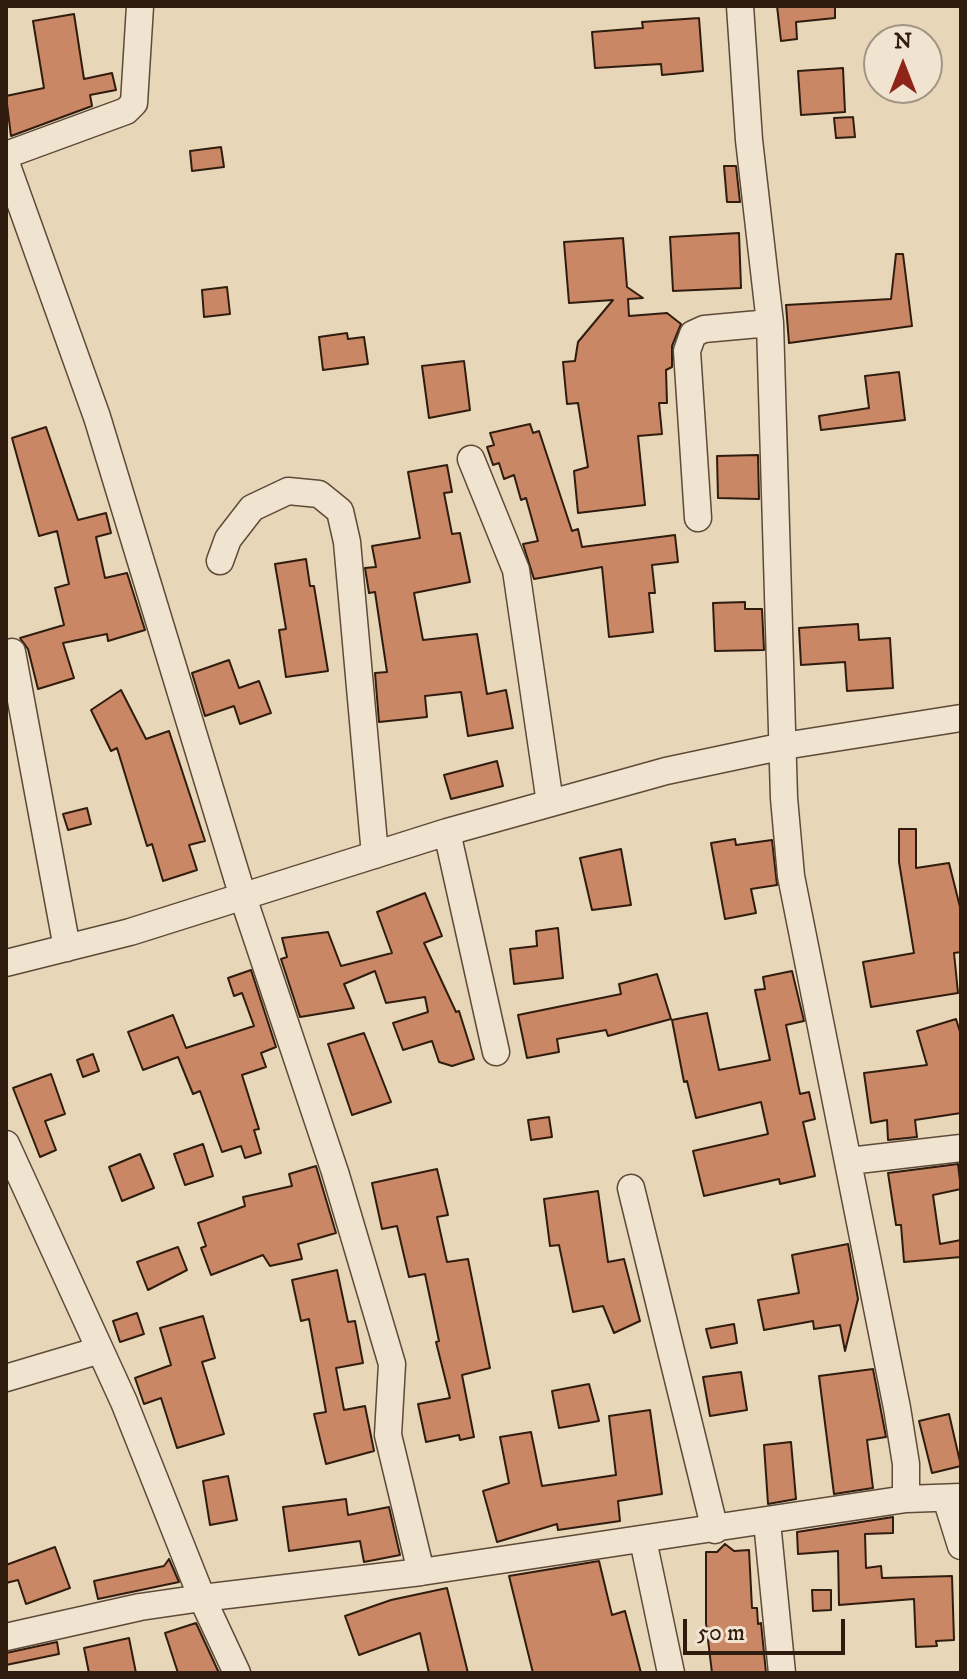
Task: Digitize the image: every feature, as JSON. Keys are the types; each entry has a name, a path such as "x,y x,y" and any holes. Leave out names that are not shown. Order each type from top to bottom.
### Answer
{"street":[{"path":"6,155 126,111 134,103 140,6"},
{"path":"740,6 749,140 770,323 784,798 797,920 849,1161 897,1408 906,1464 906,1499"},
{"path":"6,163 97,417 243,897 335,1172 392,1364 388,1435 421,1572"},
{"path":"698,518 687,351 693,334 704,329 770,323"},
{"path":"471,459 516,570 550,803"},
{"path":"220,561 228,539 252,508 288,491 319,494 340,511 347,542 375,855"},
{"path":"12,652 67,948"},
{"path":"6,963 243,897 447,832 666,771 784,746 961,718"},
{"path":"447,832 496,1052"},
{"path":"6,1144 148,1457 202,1598 237,1673"},
{"path":"849,1161 961,1148"},
{"path":"631,1188 715,1530"},
{"path":"6,1378 100,1350"},
{"path":"6,1637 140,1607 421,1572 906,1499 953,1497 961,1546"},
{"path":"767,1522 782,1673"},
{"path":"643,1540 671,1673"}],"building":[{"path":"777,6 835,6 835,18 796,22 797,39 781,41"},
{"path":"74,14 84,79 112,73 116,90 90,95 92,106 11,136 6,96 44,88 33,21"},
{"path":"699,18 703,71 662,75 661,64 595,68 592,32 643,28 642,22"},
{"path":"843,68 845,112 801,115 798,71"},
{"path":"853,117 855,137 836,138 834,118"},
{"path":"221,147 224,167 192,171 190,151"},
{"path":"724,166 736,166 740,202 727,202"},
{"path":"739,233 741,288 673,291 670,237"},
{"path":"623,238 627,287 643,298 628,299 629,316 667,313 681,324 672,346 672,367 666,370 667,403 659,403 662,434 638,436 645,505 578,513 574,471 588,467 578,403 567,404 563,362 575,361 578,342 613,300 569,303 564,242"},
{"path":"896,254 903,254 912,326 789,343 786,305 891,299"},
{"path":"227,287 230,314 204,317 202,290"},
{"path":"347,333 348,339 364,337 368,364 323,370 319,337"},
{"path":"464,361 470,410 429,418 422,366"},
{"path":"899,372 905,420 821,430 819,416 869,408 865,376"},
{"path":"530,424 533,433 539,431 572,531 578,529 582,547 675,535 678,562 652,565 655,593 649,593 653,632 609,637 602,567 534,579 523,544 538,541 526,498 521,500 514,475 504,479 499,463 493,465 487,447 494,445 490,433"},
{"path":"46,427 78,520 106,513 111,533 96,537 105,578 127,573 145,630 108,641 107,634 63,643 74,678 38,689 28,649 20,638 64,625 55,588 69,584 57,531 39,536 12,438"},
{"path":"758,455 759,499 718,498 717,456"},
{"path":"447,465 452,492 444,493 452,534 460,533 470,582 414,593 423,640 477,634 487,694 506,690 513,728 468,736 461,692 425,696 427,717 379,722 375,673 387,672 375,592 369,593 365,568 376,567 372,546 420,538 408,472"},
{"path":"306,559 310,586 314,586 328,671 286,677 279,630 286,629 275,564"},
{"path":"745,602 745,609 762,609 764,650 715,651 713,603"},
{"path":"858,624 859,640 890,638 893,688 847,691 845,662 801,665 799,628"},
{"path":"229,660 239,688 259,681 271,713 240,724 234,706 205,716 192,673"},
{"path":"121,690 146,739 169,731 205,841 189,845 197,870 163,881 152,844 147,846 117,748 111,751 91,710"},
{"path":"497,761 503,786 451,799 444,775"},
{"path":"87,808 91,824 68,830 63,814"},
{"path":"899,829 916,829 916,868 949,863 961,911 961,952 954,953 958,993 871,1007 863,962 914,953 899,862"},
{"path":"735,839 736,845 772,840 777,885 751,889 756,913 725,919 711,843"},
{"path":"621,849 631,905 592,910 580,858"},
{"path":"425,893 442,936 424,943 456,1012 459,1011 474,1059 452,1066 439,1062 432,1041 403,1050 393,1023 428,1012 425,997 386,1003 375,971 344,984 354,1008 300,1017 281,959 287,957 282,938 328,932 341,966 392,953 377,912"},
{"path":"558,928 563,978 514,984 510,949 537,946 536,931"},
{"path":"251,970 276,1047 261,1053 266,1067 242,1075 259,1129 254,1130 261,1153 245,1158 241,1146 222,1152 200,1091 193,1094 178,1057 143,1070 128,1032 173,1015 186,1048 254,1026 242,993 234,996 228,978"},
{"path":"792,971 804,1021 786,1025 800,1094 809,1092 815,1119 803,1122 815,1176 780,1184 779,1179 704,1196 693,1151 768,1134 761,1102 696,1118 687,1081 684,1082 672,1020 707,1013 719,1070 770,1060 755,990 765,989 763,977"},
{"path":"657,974 671,1019 608,1036 606,1030 557,1039 559,1052 527,1058 518,1015 621,994 619,984"},
{"path":"956,1019 961,1035 961,1113 915,1120 917,1137 888,1140 887,1120 871,1123 864,1073 927,1065 917,1031"},
{"path":"364,1033 391,1102 352,1115 328,1044"},
{"path":"93,1054 99,1071 83,1077 77,1060"},
{"path":"51,1074 65,1114 45,1121 56,1150 40,1157 13,1088"},
{"path":"549,1117 552,1137 531,1140 528,1120"},
{"path":"203,1144 213,1176 185,1185 174,1154"},
{"path":"140,1154 154,1188 122,1201 109,1167"},
{"path":"958,1164 961,1189 933,1195 940,1244 961,1240 961,1257 904,1262 901,1225 896,1225 888,1173"},
{"path":"316,1166 336,1233 298,1244 302,1259 270,1266 263,1255 211,1275 201,1248 206,1246 198,1223 245,1206 243,1197 292,1186 289,1174"},
{"path":"437,1169 448,1215 437,1217 447,1262 468,1259 490,1368 462,1375 474,1437 460,1440 459,1435 426,1442 418,1404 450,1398 436,1342 439,1341 425,1274 409,1277 397,1226 382,1229 372,1183"},
{"path":"598,1191 608,1262 624,1259 640,1321 614,1333 603,1306 573,1312 559,1245 550,1246 544,1199"},
{"path":"848,1244 858,1299 845,1351 840,1325 814,1329 813,1321 764,1330 758,1300 799,1293 792,1255"},
{"path":"178,1247 187,1270 148,1290 137,1262"},
{"path":"337,1270 348,1322 355,1321 363,1363 336,1368 344,1410 365,1406 374,1451 326,1464 314,1414 326,1412 309,1319 301,1321 292,1280"},
{"path":"137,1313 144,1334 120,1342 113,1321"},
{"path":"203,1316 215,1358 202,1362 224,1434 177,1448 161,1398 144,1404 135,1378 171,1365 160,1328"},
{"path":"734,1324 737,1343 711,1348 706,1329"},
{"path":"873,1369 886,1437 867,1440 873,1488 834,1494 819,1376"},
{"path":"741,1372 747,1410 710,1416 703,1377"},
{"path":"589,1384 599,1421 559,1428 552,1391"},
{"path":"650,1410 662,1494 618,1501 620,1521 558,1530 557,1524 497,1542 483,1491 509,1483 500,1437 531,1432 542,1486 616,1475 609,1416"},
{"path":"949,1414 961,1466 932,1473 919,1421"},
{"path":"791,1442 796,1499 768,1504 764,1445"},
{"path":"228,1476 237,1520 210,1525 203,1481"},
{"path":"346,1499 348,1515 389,1507 400,1555 364,1562 360,1541 289,1551 283,1507"},
{"path":"893,1517 893,1533 865,1534 866,1568 881,1566 882,1578 952,1576 954,1640 936,1641 937,1646 916,1647 914,1599 839,1605 838,1551 798,1554 797,1532"},
{"path":"725,1544 734,1551 749,1550 752,1608 757,1608 758,1624 761,1623 766,1673 712,1673 706,1623 706,1552 717,1552"},
{"path":"55,1547 70,1588 26,1604 18,1580 6,1583 6,1565"},
{"path":"169,1559 179,1582 98,1599 94,1581 164,1566"},
{"path":"599,1561 612,1615 625,1611 641,1673 533,1673 509,1576"},
{"path":"447,1588 468,1673 429,1673 420,1633 359,1655 345,1616 391,1600"},
{"path":"812,1590 831,1590 831,1610 813,1611"},
{"path":"196,1623 219,1673 178,1673 165,1633"},
{"path":"129,1638 136,1673 89,1673 84,1648"},
{"path":"57,1642 59,1654 6,1665 6,1653"}]}
